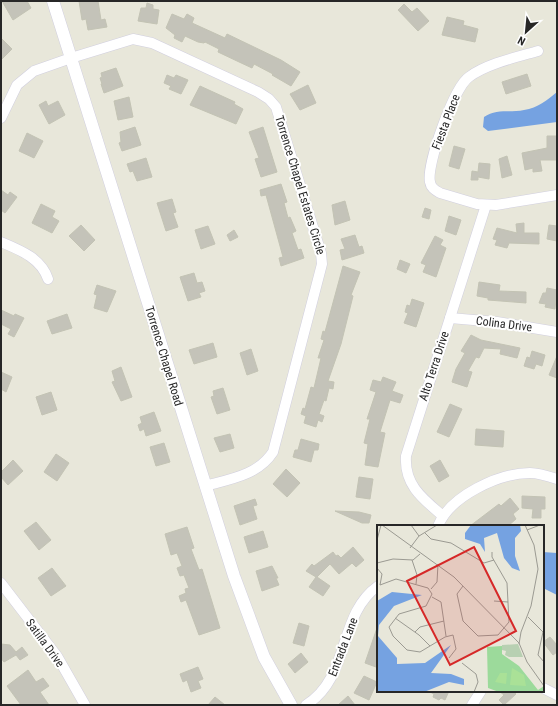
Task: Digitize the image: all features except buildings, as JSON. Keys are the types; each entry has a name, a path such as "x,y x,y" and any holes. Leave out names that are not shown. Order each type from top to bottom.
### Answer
{"street":[{"name":"Torrence Chapel Road","path":"53,1 205,486 251,625 266,660 291,705"},
{"name":"Torrence Chapel Estates Circle","path":"1,118 17,85 23,78 34,71 71,58 133,40 145,41 258,92 270,99 278,113 321,253 321,271 273,452 266,462 256,470 205,486"},
{"name":"Fiesta Place","path":"486,205 457,198 435,190 430,182 429,175 438,141 452,104 465,80 486,68 538,51"},
{"path":"486,205 503,205 557,195"},
{"name":"Alto Terra Drive","path":"443,516 414,490 408,477 405,464 407,451 486,205"},
{"path":"1,242 34,258 42,265 48,279"},
{"name":"Colina Drive","path":"450,318 497,322 557,332"},
{"path":"438,525 443,516 467,494 494,480 531,473 557,478"},
{"name":"Satilla Drive","path":"1,583 57,656 86,705"},
{"name":"Entrada Lane","path":"306,705 321,694 331,680 357,610 366,596 377,587"},
{"path":"544,688 557,695"},
{"path":"472,705 480,692"}],"water":[{"path":"557,92 557,122 488,131 483,127 484,117 489,114 529,109 542,103"},
{"path":"544,552 557,553 557,595 544,588"}]}
